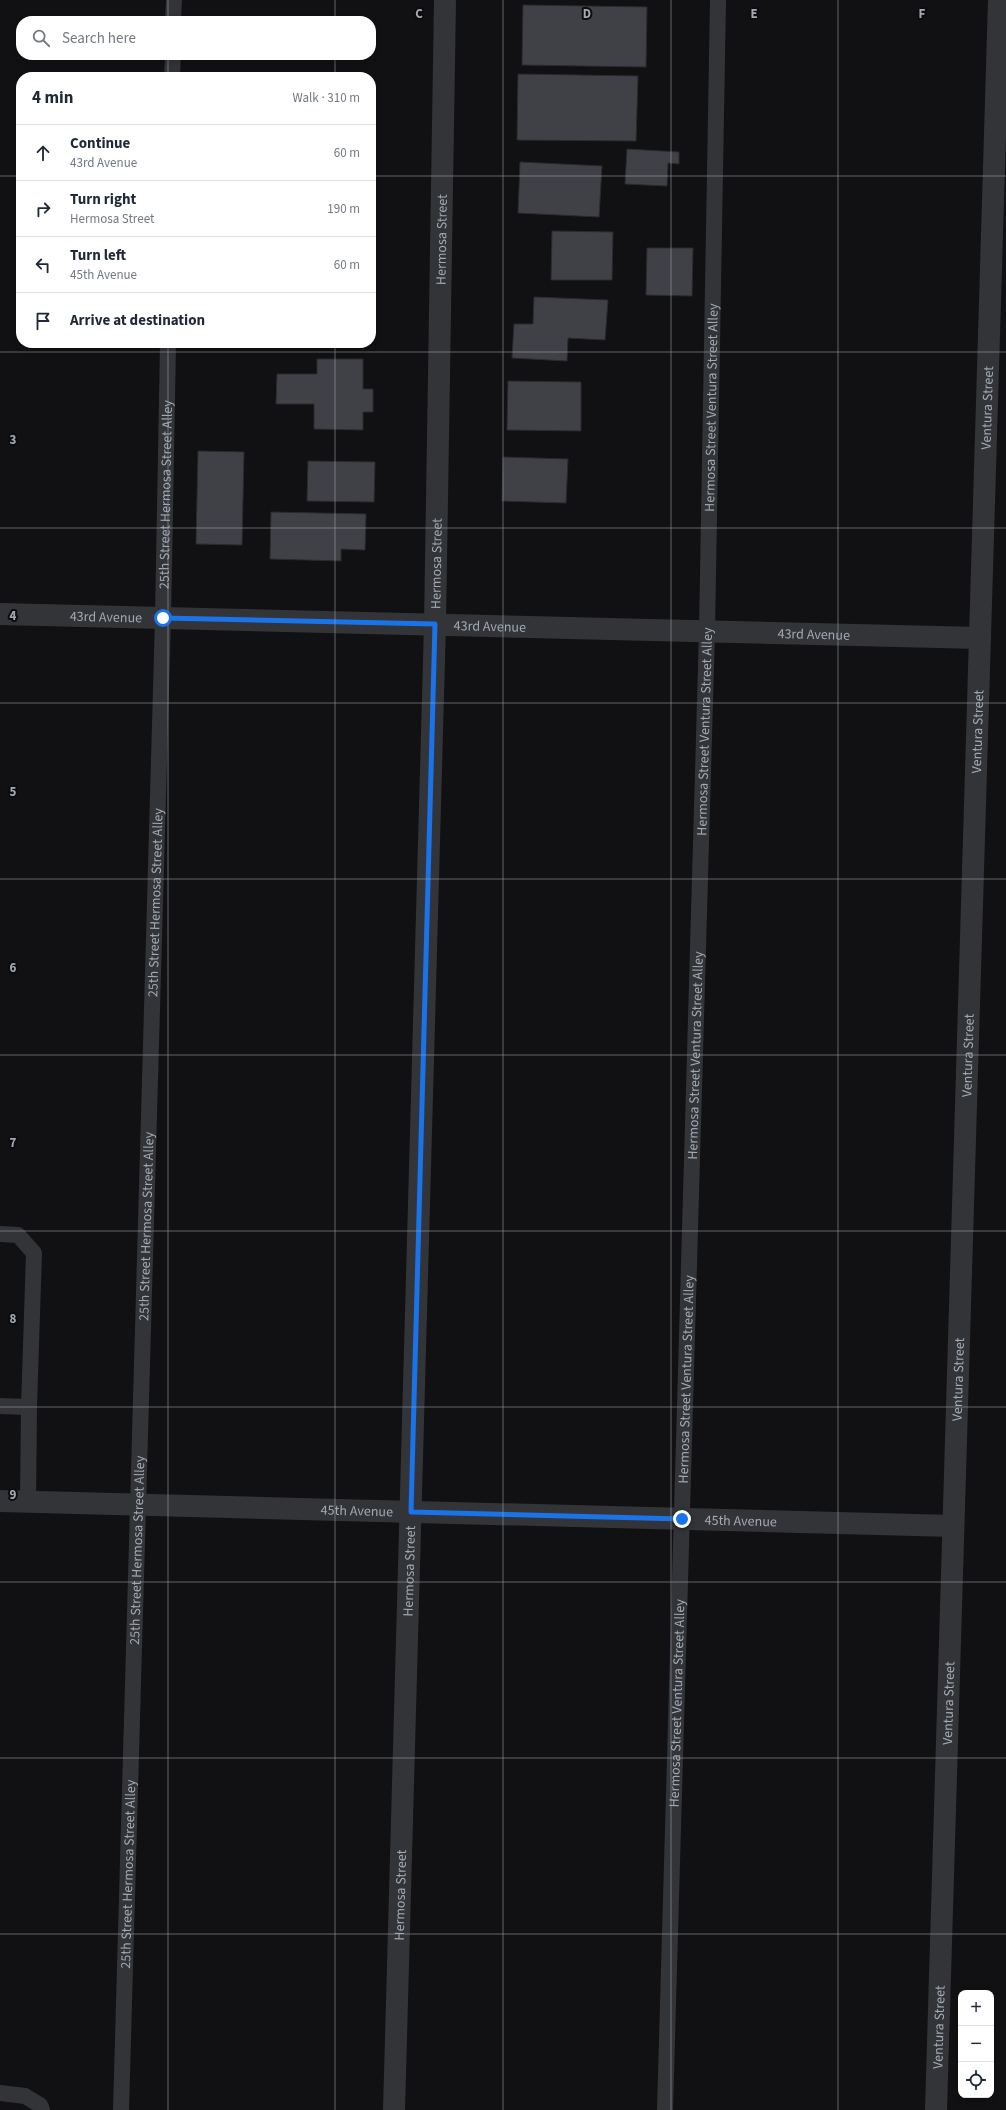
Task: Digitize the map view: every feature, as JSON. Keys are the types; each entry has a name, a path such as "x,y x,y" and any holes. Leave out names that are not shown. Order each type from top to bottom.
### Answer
{"street":[{"name":"Hermosa Street","path":"394,2110 435,624 445,0"},
{"name":"Ventura Street","path":"936,2110 999,0"},
{"name":"43rd Avenue","path":"0,614 980,638"},
{"name":"45th Avenue","path":"0,1501 953,1526"}],"lane":[{"path":"173,16 174,0"},
{"name":"Hermosa Street Ventura Street Alley","path":"665,2110 707,631 718,0"},
{"path":"172,72 173,60"},
{"name":"25th Street Hermosa Street Alley","path":"121,2110 163,618 168,348"},
{"path":"0,1234 18,1235 34,1253 29,1407 28,1502"},
{"path":"0,1406 29,1407"},
{"path":"0,2094 25,2096 40,2105 42,2110"}],"building":[{"path":"523,5 647,7 646,67 522,65"},
{"path":"518,74 638,76 636,141 517,140"},
{"path":"627,149 679,152 679,164 668,163 667,186 625,184"},
{"path":"520,162 602,166 599,217 518,213"},
{"path":"552,231 613,232 612,280 551,280"},
{"path":"647,248 693,248 692,296 646,295"},
{"path":"534,297 608,300 605,340 568,338 567,361 512,358 514,324 533,324"},
{"path":"317,359 363,359 363,389 373,389 373,412 363,412 363,430 314,429 314,404 276,404 277,374 317,374"},
{"path":"508,381 581,382 581,431 507,430"},
{"path":"198,451 244,452 242,545 196,544"},
{"path":"503,457 568,459 566,503 502,501"},
{"path":"308,461 375,462 374,502 307,501"},
{"path":"271,512 366,514 365,550 341,549 341,561 270,559"}],"route":[{"path":"163,618 435,624 411,1512 682,1519"}]}
